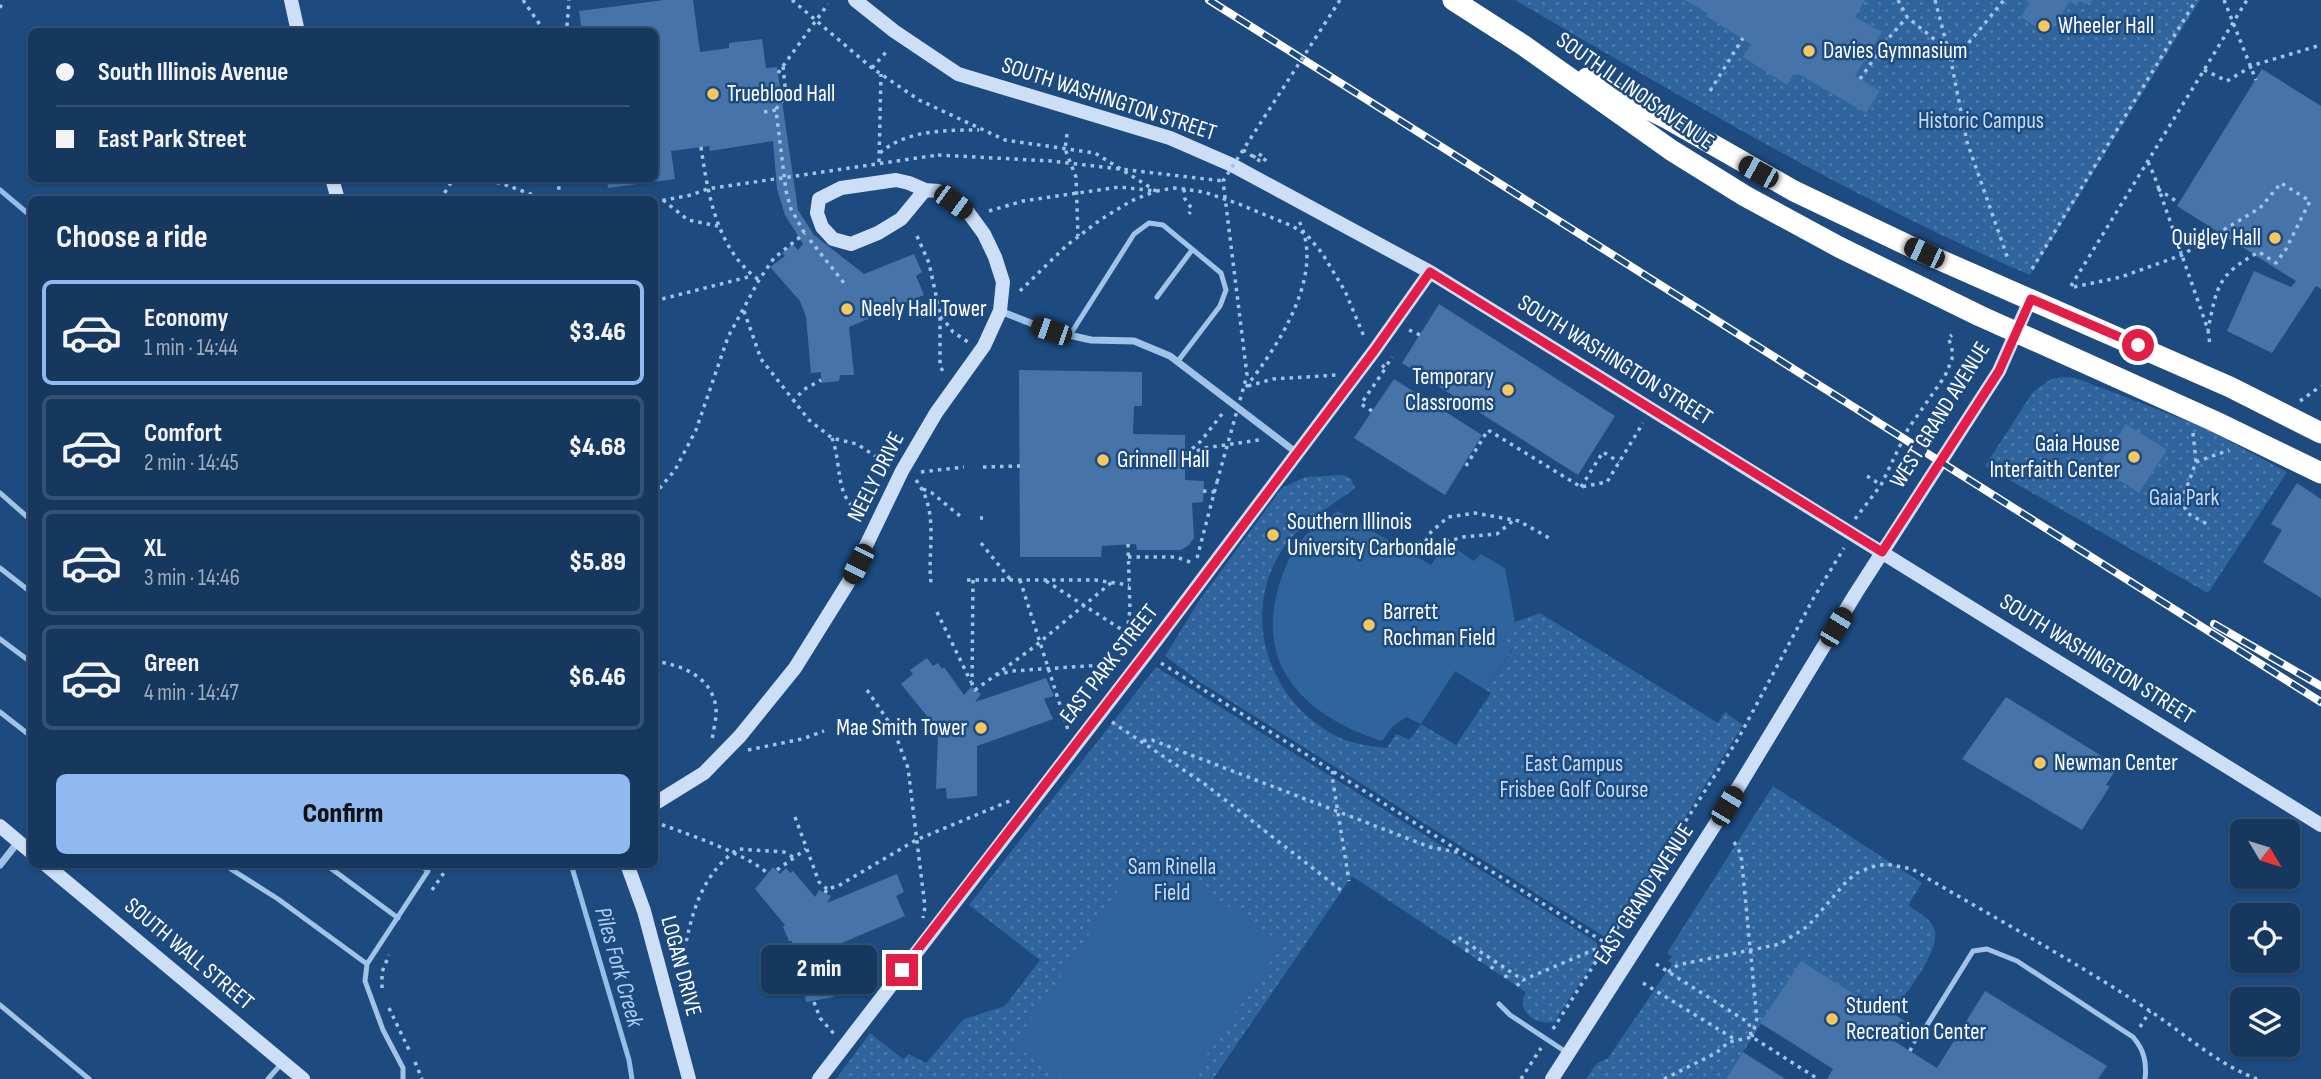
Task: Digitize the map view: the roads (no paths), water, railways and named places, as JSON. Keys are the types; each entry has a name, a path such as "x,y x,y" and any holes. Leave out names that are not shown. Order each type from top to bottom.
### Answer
{"highway":[{"name":"SOUTH ILLINOIS AVENUE","path":"1453,0 1523,45 1671,150 1745,196 1839,247 2015,333 2214,421 2321,473"},
{"name":"SOUTH ILLINOIS AVENUE","path":"1523,45 1668,119 1794,191 1924,253 2218,381 2321,433"}],"street":[{"path":"291,0 297,28"},
{"name":"SOUTH WASHINGTON STREET","path":"855,0 894,31 958,74 1170,138 1232,165 1430,272 2321,825"},
{"name":"NEELY DRIVE","path":"658,802 704,773 740,736 795,668 848,583 902,471 936,413 984,346 1000,311 1003,282 984,234 968,212 938,191 925,190 896,180 841,188 819,199 817,213 822,227 833,239 851,244 878,233 901,219 925,190"},
{"name":"EAST PARK STREET","path":"819,1079 1297,454 1430,272"},
{"name":"WEST GRAND AVENUE","path":"1882,552 1999,371 2031,299"},
{"path":"1000,311 1051,331 1091,340 1134,341 1178,361 1297,454"},
{"name":"EAST GRAND AVENUE","path":"1552,1079 1727,806 1882,552"},
{"path":"0,826 28,850"},
{"path":"0,864 18,842"},
{"name":"SOUTH WALL STREET","path":"50,868 303,1079"},
{"name":"LOGAN DRIVE","path":"628,868 644,911 689,1079"}],"lane":[{"path":"1070,335 1134,234 1149,223 1163,225 1221,273 1226,290 1220,306 1178,361"},
{"path":"1157,297 1192,250"},
{"path":"0,493 28,518"},
{"path":"0,568 28,590"},
{"path":"0,639 28,660"},
{"path":"0,712 28,734"},
{"path":"229,868 278,898 367,964"},
{"path":"330,868 398,918"},
{"path":"403,1079 403,1068 383,1030 365,981 367,964 428,872 424,868"},
{"path":"1924,1030 1973,951 1987,949 2017,961 2133,1037 2142,1047 2147,1067 2146,1079"},
{"path":"902,970 919,983"},
{"path":"1499,1004 1510,1015 1569,1053"},
{"path":"0,1005 89,1079"},
{"path":"268,1079 283,1062"}],"waterway":[{"name":"Piles Fork Creek","path":"0,190 28,214"},
{"name":"Piles Fork Creek","path":"572,868 629,1060 632,1079"}],"railway":[{"path":"1209,0 2321,702"},
{"path":"2214,624 2321,686"}],"place":[{"name":"Wheeler Hall","path":"2044,26"},
{"name":"Davies Gymnasium","path":"1809,51"},
{"name":"Trueblood Hall","path":"713,94"},
{"name":"Quigley Hall","path":"2275,238"},
{"name":"Neely Hall Tower","path":"847,309"},
{"name":"Temporary Classrooms","path":"1508,390"},
{"name":"Gaia House Interfaith Center","path":"2134,457"},
{"name":"Grinnell Hall","path":"1103,460"},
{"name":"Southern Illinois University Carbondale","path":"1273,535"},
{"name":"Barrett Rochman Field","path":"1369,625"},
{"name":"Mae Smith Tower","path":"981,728"},
{"name":"Newman Center","path":"2040,763"},
{"name":"Student Recreation Center","path":"1832,1019"}],"park label":[{"name":"Historic Campus","path":"1981,121"},
{"name":"Gaia Park","path":"2184,498"},
{"name":"East Campus Frisbee Golf Course","path":"1574,777"},
{"name":"Sam Rinella Field","path":"1172,880"}]}
